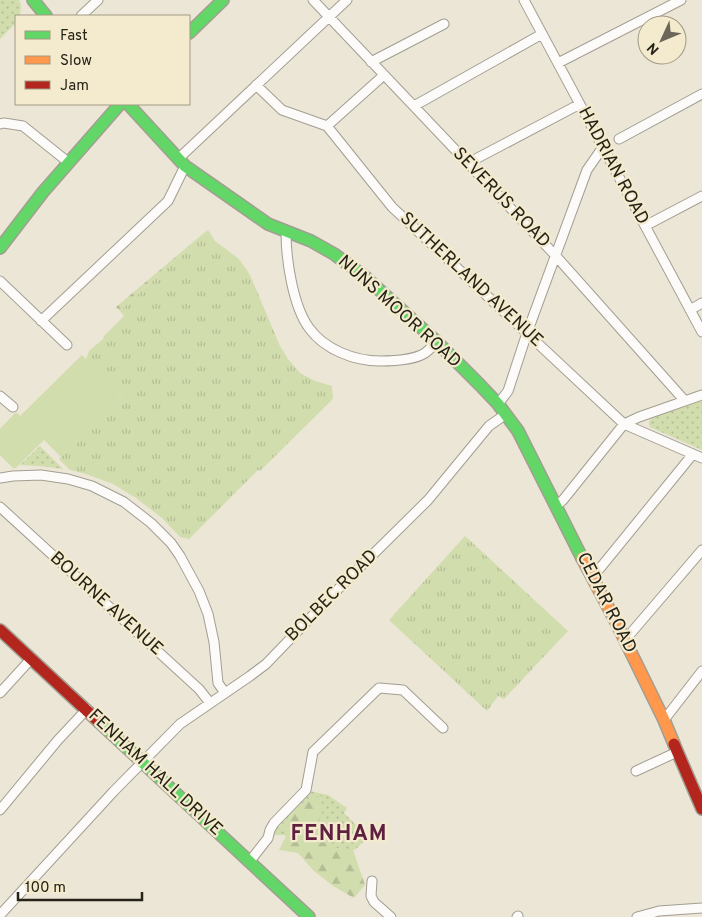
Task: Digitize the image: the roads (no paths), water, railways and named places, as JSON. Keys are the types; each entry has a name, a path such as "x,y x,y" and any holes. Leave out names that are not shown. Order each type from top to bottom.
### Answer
{"street":[{"path":"33,0 45,15"},
{"path":"82,15 98,0"},
{"path":"190,32 223,0"},
{"name":"SEVERUS ROAD","path":"313,0 555,255 684,401"},
{"path":"41,320 168,201 182,162 256,85 347,0"},
{"name":"HADRIAN ROAD","path":"524,0 702,332"},
{"path":"558,64 675,2"},
{"path":"371,62 444,24"},
{"path":"414,106 542,34"},
{"path":"256,85 282,110 327,126 384,75"},
{"path":"619,139 702,94"},
{"path":"468,163 580,104"},
{"path":"0,248 68,162 119,105"},
{"name":"NUNS MOOR ROAD","path":"129,105 182,162 268,224 310,241 334,254 364,276 436,342 498,404"},
{"path":"0,124 24,126 68,162"},
{"name":"SUTHERLAND AVENUE","path":"327,126 392,207 624,424 698,456"},
{"path":"498,404 508,391 527,333 587,170 603,147"},
{"path":"645,226 702,196"},
{"path":"286,232 286,244 294,291 300,311 310,328 322,341 336,350 369,361 406,359 424,354 436,342"},
{"path":"0,281 67,344"},
{"path":"690,310 702,303"},
{"path":"556,506 563,500 624,424 702,395"},
{"path":"0,396 13,407"},
{"name":"CEDAR ROAD","path":"498,404 518,431 625,640 664,720 702,809"},
{"name":"BOLBEC ROAD","path":"0,914 180,724 266,664 428,500 489,426 506,414"},
{"path":"592,578 698,456"},
{"path":"0,478 41,475 68,479 92,486 124,502 151,523 171,543 199,591 208,614 213,636 218,683 225,693"},
{"name":"BOURNE AVENUE","path":"0,507 200,689 210,702"},
{"path":"625,640 702,550"},
{"name":"FENHAM HALL DRIVE","path":"0,630 309,917"},
{"path":"0,693 31,659"},
{"path":"664,720 702,671"},
{"path":"250,861 268,838 274,823 306,790 313,752 379,688 403,690 443,728"},
{"path":"0,810 58,740 87,710"},
{"path":"636,771 677,752"},
{"path":"372,881 370,896 390,917"},
{"path":"637,917 658,911 702,908"}],"district":[{"name":"FENHAM","path":"339,834"}]}
